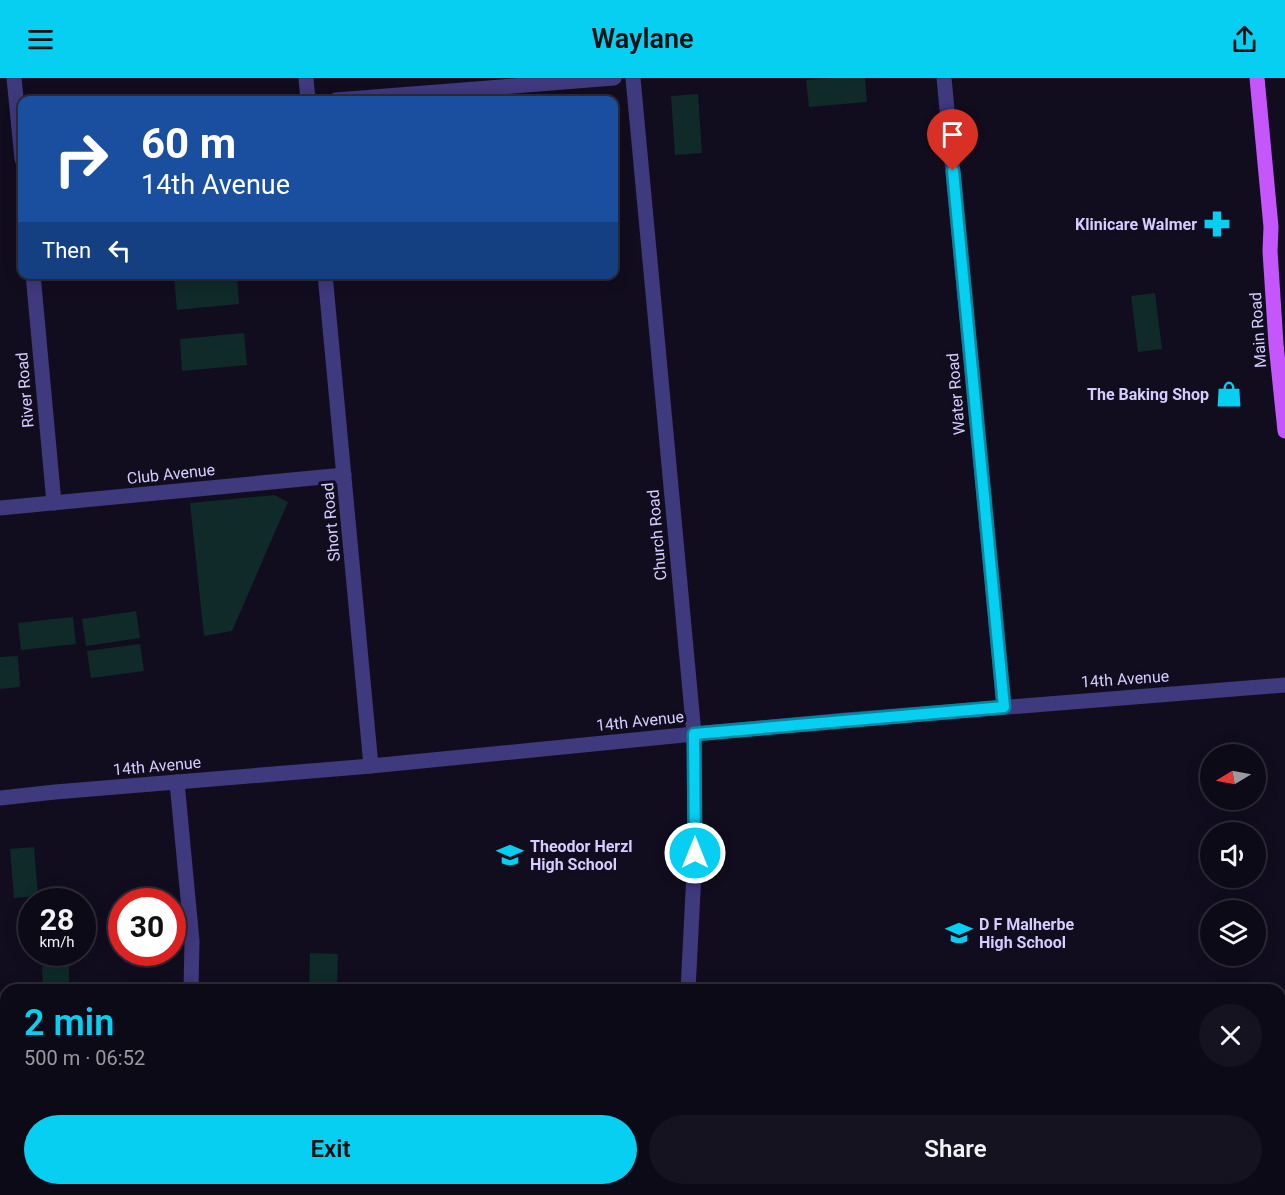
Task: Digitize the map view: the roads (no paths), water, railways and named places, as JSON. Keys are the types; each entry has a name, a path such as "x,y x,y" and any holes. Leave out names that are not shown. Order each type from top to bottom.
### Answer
{"main road":[{"name":"Main Road","path":"1257,78 1271,227 1270,251 1276,344 1285,431"},
{"name":"Main Road","path":"1271,227 1276,243 1285,319"}],"street":[{"path":"14,78 18,118"},
{"path":"306,78 308,96"},
{"path":"387,96 614,78"},
{"name":"Church Road","path":"633,78 694,734 695,853 688,984"},
{"name":"Water Road","path":"944,78 1004,707"},
{"name":"River Road","path":"33,279 54,503"},
{"name":"Short Road","path":"325,279 371,766"},
{"name":"Club Avenue","path":"0,508 345,475"},
{"name":"14th Avenue","path":"0,798 371,766 694,734 1285,685"},
{"path":"177,782 192,941 192,984"}],"place":[{"name":"Klinicare Walmer","path":"1217,224"},
{"name":"The Baking Shop","path":"1229,394"},
{"name":"Theodor Herzl High School","path":"510,855"},
{"name":"D F Malherbe High School","path":"959,933"}]}
